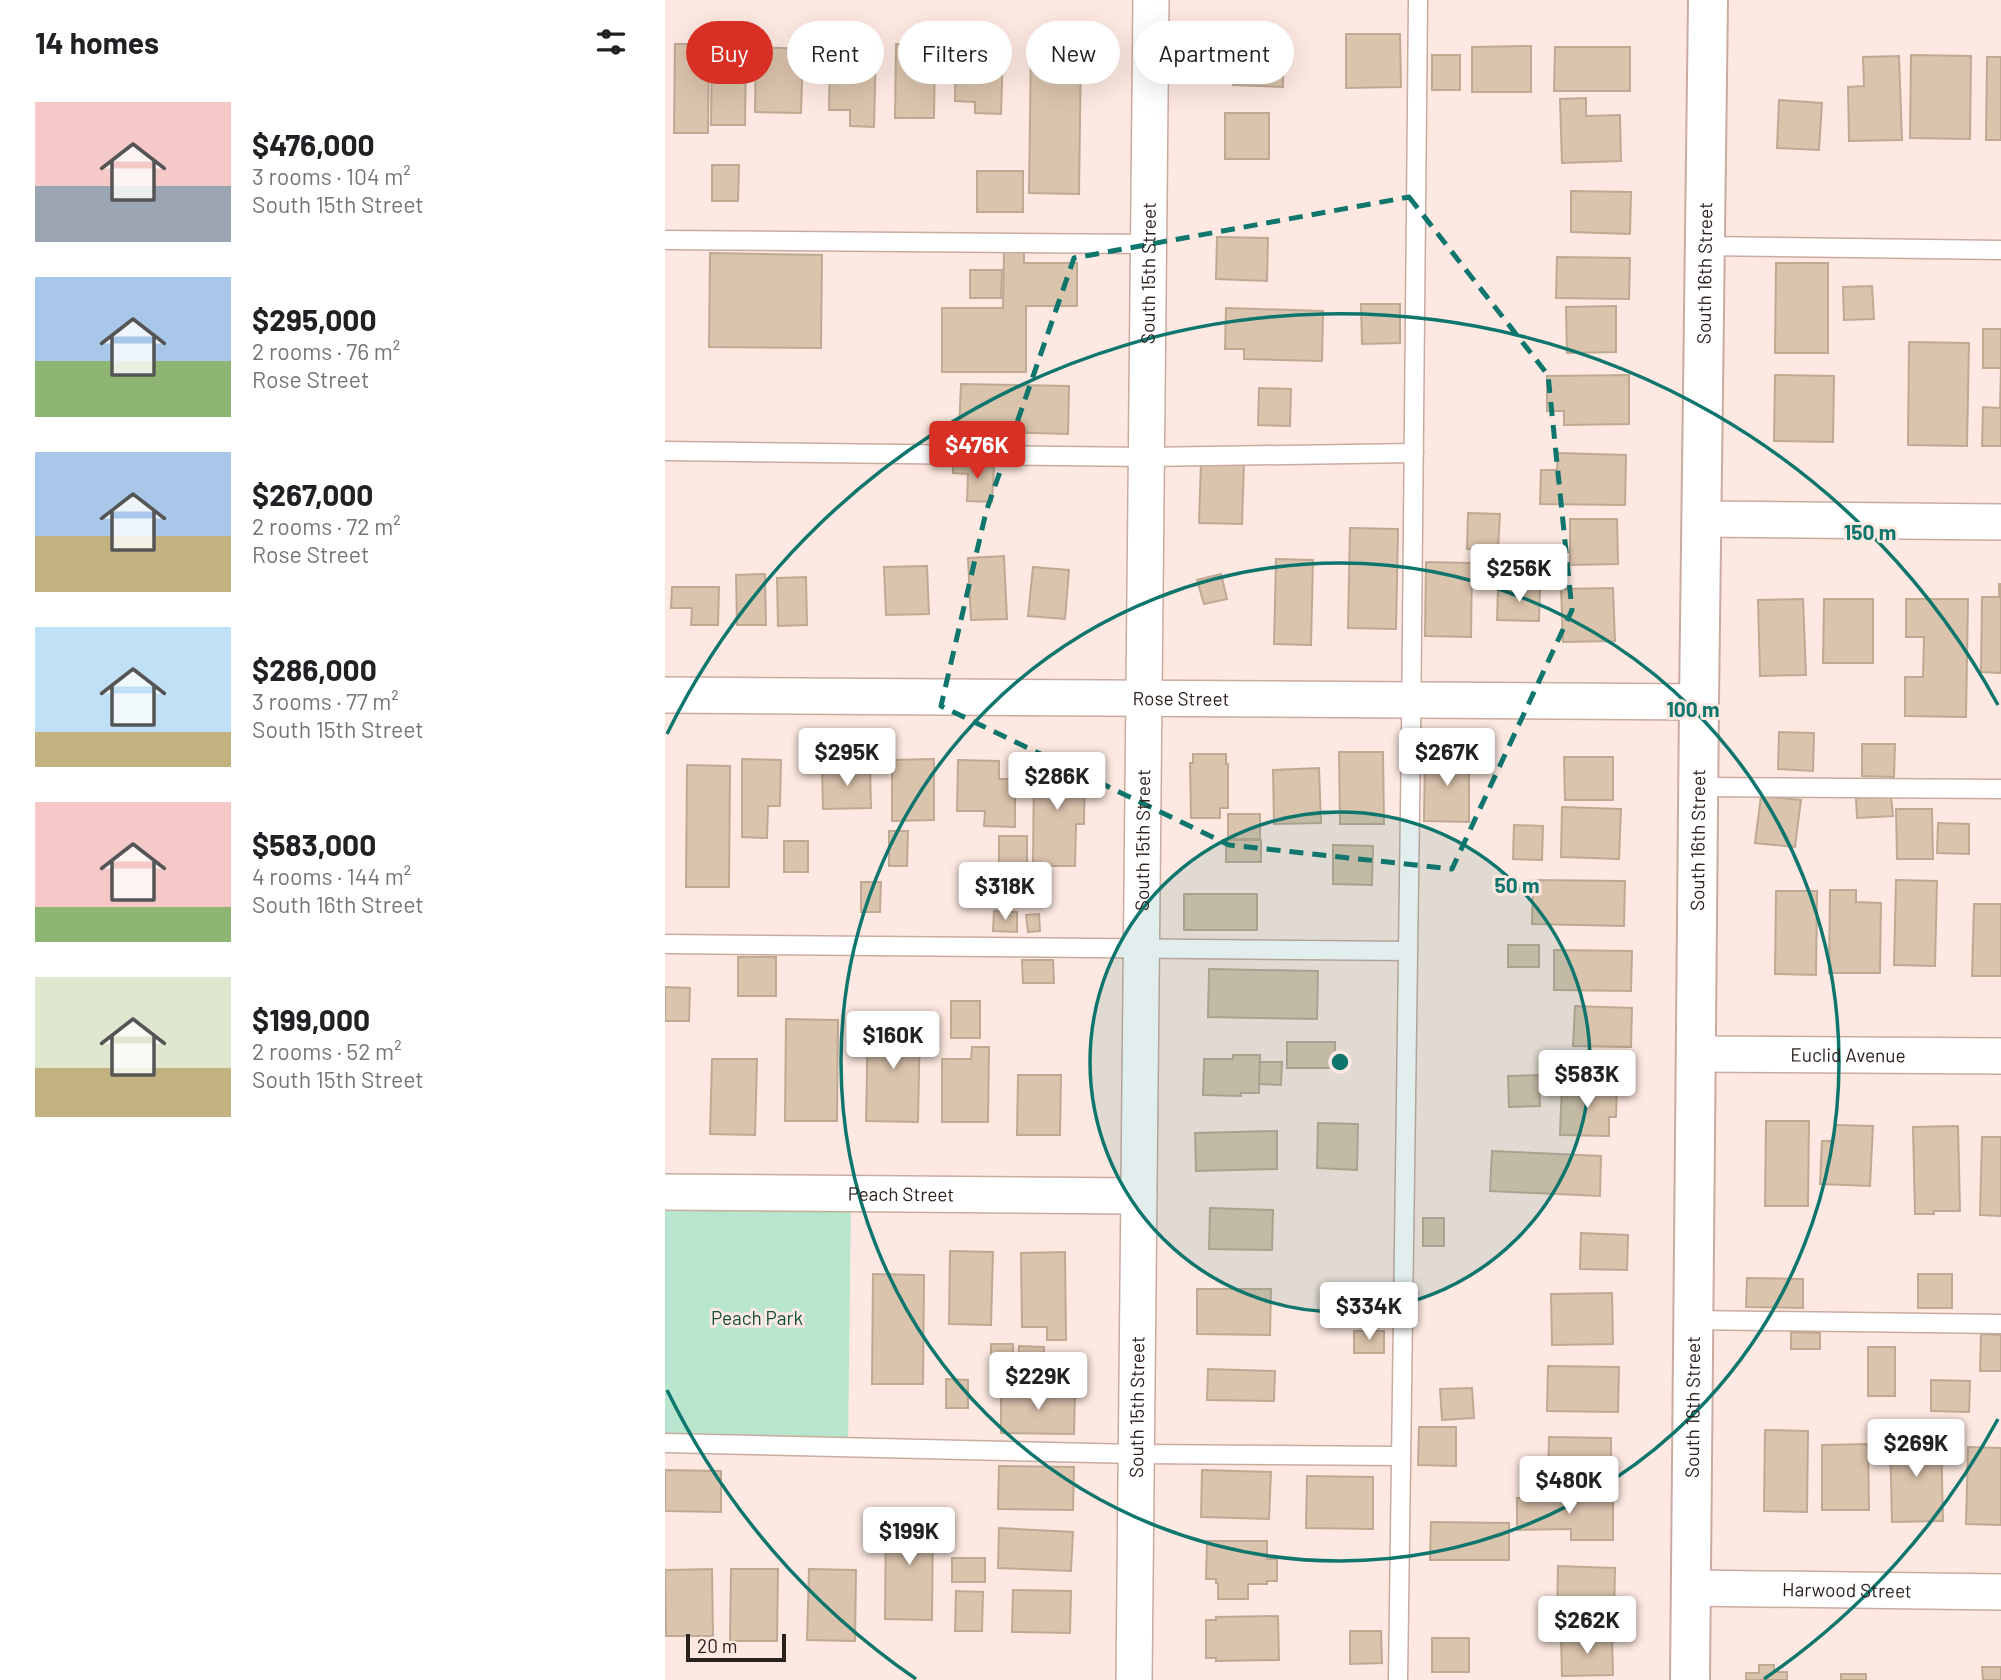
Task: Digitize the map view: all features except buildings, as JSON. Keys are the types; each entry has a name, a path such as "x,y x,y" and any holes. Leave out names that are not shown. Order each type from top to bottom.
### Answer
{"main road":[{"name":"South 16th Street","path":"1690,1680 1708,0"}],"street":[{"name":"South 15th Street","path":"1134,1680 1151,0"},
{"path":"1702,519 2001,522"},
{"name":"Rose Street","path":"665,695 1699,702"},
{"name":"Euclid Avenue","path":"1696,1054 2001,1056"},
{"name":"Peach Street","path":"665,1192 1139,1196"},
{"name":"Harwood Street","path":"1691,1588 2001,1592"}],"lane":[{"path":"1398,1680 1412,701 1418,0"},
{"path":"665,240 1149,244"},
{"path":"1705,246 2001,250"},
{"path":"665,451 1146,457 1414,453"},
{"path":"1698,787 2001,789"},
{"path":"665,944 1408,951"},
{"path":"1693,1320 2001,1324"},
{"path":"665,1443 1137,1454 1401,1456"}],"highlighted area":[{"path":"1409,197 1548,375 1572,610 1452,869 1229,845 941,706 986,512 1074,258"}],"green space":[{"name":"Peach Park","path":"665,1192 851,1193 848,1448 665,1443"}]}
